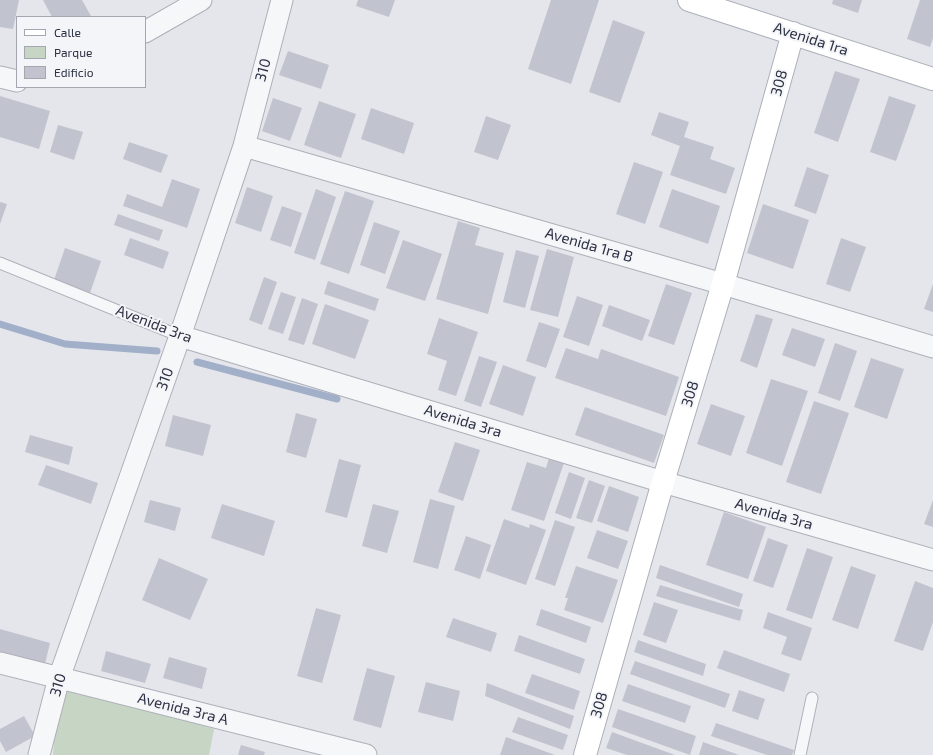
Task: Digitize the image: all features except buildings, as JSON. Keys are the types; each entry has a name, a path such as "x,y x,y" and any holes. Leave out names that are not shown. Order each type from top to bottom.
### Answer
{"street":[{"path":"146,31 200,0"},
{"name":"310","path":"39,755 59,678 180,336 244,146 282,0"},
{"name":"Avenida 1ra","path":"689,0 933,79"},
{"name":"308","path":"585,755 663,482 723,284 793,33"},
{"path":"0,77 16,81"},
{"name":"Avenida 1ra B","path":"244,146 723,284 933,347"},
{"name":"Avenida 3ra","path":"180,336 663,482 933,560"},
{"name":"Avenida 3ra A","path":"0,663 366,755"}],"lane":[{"name":"Avenida 3ra","path":"0,263 180,336"},
{"path":"800,755 812,698"}],"green space":[{"path":"59,678 214,729 209,755 53,755"}],"waterway":[{"path":"0,324 65,344 157,351"},
{"path":"197,362 337,399"}]}
